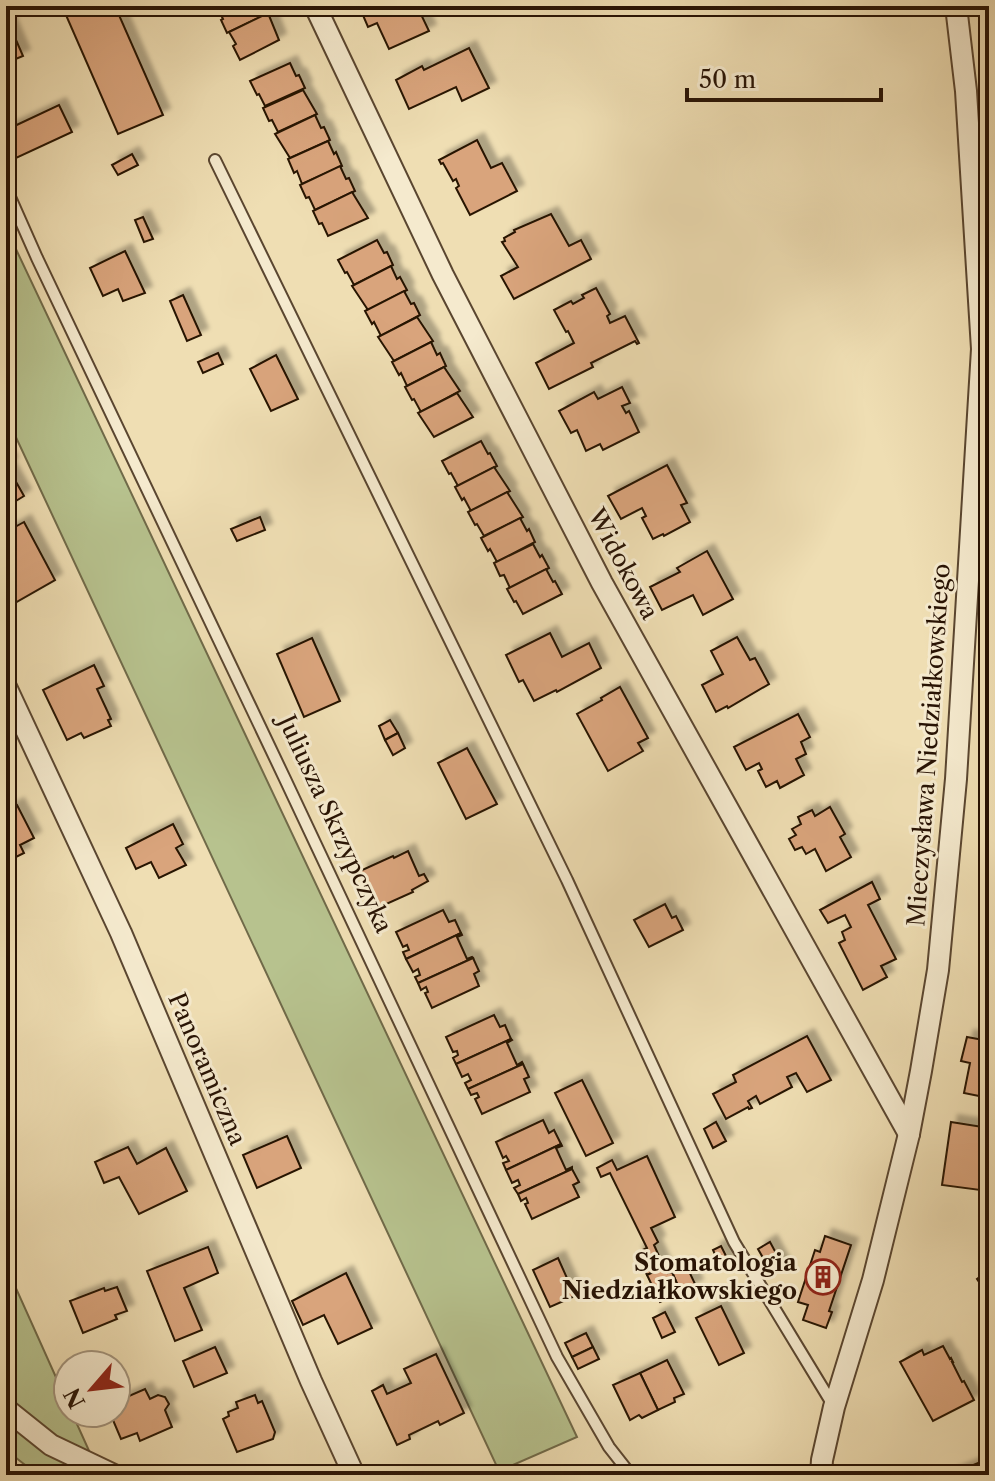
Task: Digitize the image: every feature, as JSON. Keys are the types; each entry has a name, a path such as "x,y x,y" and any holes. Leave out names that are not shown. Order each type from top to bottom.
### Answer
{"street":[{"name":"Widokowa","path":"315,6 443,275 595,569 909,1134"},
{"name":"Mieczysława Niedziałkowskiego","path":"822,1472 834,1407 873,1280 909,1134 938,970 956,779 982,349 966,91 956,6"},
{"name":"Panoramiczna","path":"6,687 121,933 354,1475"},
{"path":"6,1409 51,1445 114,1475"},
{"path":"802,1475 822,1472"}],"lane":[{"path":"215,160 560,866 734,1242 834,1407"},
{"name":"Juliusza Skrzypczyka","path":"6,188 557,1357 609,1447 631,1475"}],"green space":[{"path":"6,228 577,1437 499,1471 6,416"},
{"path":"6,1266 52,1368 52,1429 79,1429 100,1475 38,1475 6,1450"}],"building":[{"path":"62,6 115,6 163,115 118,134"},
{"path":"217,6 263,6 267,14 227,33"},
{"path":"359,6 417,6 429,31 389,49 377,23 368,27"},
{"path":"268,13 279,40 240,60 229,32"},
{"path":"6,17 23,56 6,63"},
{"path":"469,48 489,88 462,101 456,87 409,109 396,80"},
{"path":"290,63 305,88 265,106 250,81"},
{"path":"303,90 317,114 278,132 263,108"},
{"path":"59,105 72,132 16,158 6,138 6,130"},
{"path":"315,115 330,140 290,158 275,134"},
{"path":"477,140 491,168 502,163 517,191 470,215 456,188 459,186 456,179 453,181 439,160"},
{"path":"328,141 342,166 302,184 288,159"},
{"path":"132,154 138,165 118,175 112,165"},
{"path":"340,166 355,191 315,210 300,185"},
{"path":"352,192 368,218 328,236 313,211"},
{"path":"551,214 569,246 581,240 591,259 514,299 501,276 518,267 502,242 514,230"},
{"path":"143,217 153,239 144,242 135,220"},
{"path":"377,240 393,265 354,285 338,260"},
{"path":"125,251 145,293 123,301 118,289 103,296 90,268"},
{"path":"391,266 407,290 368,310 352,286"},
{"path":"596,288 610,314 607,316 610,323 625,316 639,343 635,341 591,363 593,367 549,389 536,363 574,343 554,310 571,301 573,304"},
{"path":"404,291 420,315 381,336 365,311"},
{"path":"183,295 201,335 187,341 170,301"},
{"path":"417,317 433,341 394,361 378,337"},
{"path":"431,342 446,366 407,386 392,362"},
{"path":"218,353 223,364 203,373 198,362"},
{"path":"276,355 298,399 271,411 250,369"},
{"path":"444,367 460,391 421,412 405,387"},
{"path":"622,387 630,403 622,406 626,413 629,411 639,432 603,450 600,444 586,451 577,430 571,433 559,411 594,392 598,399"},
{"path":"457,393 473,417 434,437 418,413"},
{"path":"481,441 497,466 458,486 442,461"},
{"path":"6,455 11,464 7,466 24,496 6,507"},
{"path":"667,465 687,503 681,505 690,522 653,539 642,518 646,516 642,508 621,519 608,496"},
{"path":"494,467 510,491 471,511 455,487"},
{"path":"507,492 523,517 484,536 468,512"},
{"path":"260,517 265,530 237,541 231,529"},
{"path":"520,518 535,542 497,562 481,538"},
{"path":"24,522 55,580 6,608 6,574 11,570 6,560 6,532"},
{"path":"533,544 549,568 510,588 494,563"},
{"path":"707,551 733,599 703,615 693,595 662,610 650,587 680,572 677,568"},
{"path":"546,569 562,594 523,614 507,589"},
{"path":"550,633 562,657 589,643 601,668 534,701 523,680 519,682 506,655"},
{"path":"737,637 750,660 755,658 769,684 716,712 702,685 723,674 711,651"},
{"path":"312,638 340,701 304,717 277,654"},
{"path":"94,665 104,686 97,689 111,719 108,720 111,726 84,738 81,733 67,740 43,690"},
{"path":"620,687 648,738 638,743 643,751 608,771 577,714"},
{"path":"798,714 810,737 801,742 806,754 796,759 804,775 780,788 777,781 766,787 758,771 762,769 759,763 746,770 734,747"},
{"path":"390,720 398,733 385,740 379,726"},
{"path":"398,733 405,748 393,755 385,740"},
{"path":"467,748 497,804 466,819 438,763"},
{"path":"17,805 34,838 20,845 24,853 6,862 6,811"},
{"path":"830,807 845,834 840,837 851,857 826,871 815,849 806,854 802,847 795,850 789,839 796,835 792,829 801,824 798,817 812,810 815,816"},
{"path":"173,824 183,844 176,848 186,865 159,878 151,862 136,869 126,848"},
{"path":"408,851 419,876 424,874 428,881 413,892 373,910 368,900 372,897 360,871"},
{"path":"872,882 880,899 868,905 896,959 881,966 887,977 863,990 839,943 845,940 842,932 851,927 845,915 828,923 820,910"},
{"path":"665,904 683,930 649,947 634,920"},
{"path":"443,910 449,922 455,920 461,933 406,959 403,952 409,950 407,945 403,947 396,932"},
{"path":"461,933 457,937 467,959 473,958 418,983 415,977 420,975 418,969 413,972 406,959"},
{"path":"473,958 479,971 474,974 479,986 432,1008 425,993 428,992 426,987 421,990 418,983"},
{"path":"494,1015 500,1027 505,1025 511,1039 456,1064 453,1058 458,1055 457,1051 453,1052 446,1037"},
{"path":"807,1036 831,1080 807,1092 796,1073 787,1077 792,1087 760,1104 756,1096 748,1101 752,1108 748,1107 726,1119 713,1094 736,1082 733,1075"},
{"path":"967,1037 989,1041 989,1098 964,1093 970,1063 961,1061"},
{"path":"511,1039 507,1043 517,1065 523,1064 468,1089 465,1083 471,1080 468,1074 462,1077 456,1064"},
{"path":"523,1064 529,1077 524,1079 530,1092 482,1114 475,1099 479,1097 477,1093 471,1095 468,1089"},
{"path":"582,1080 613,1143 586,1156 555,1093"},
{"path":"543,1120 549,1133 554,1130 561,1144 506,1170 503,1163 509,1161 506,1156 503,1158 496,1142"},
{"path":"716,1122 726,1141 713,1148 704,1129"},
{"path":"951,1122 989,1128 980,1190 942,1185"},
{"path":"287,1136 301,1168 257,1188 243,1155"},
{"path":"561,1144 556,1148 566,1170 572,1169 518,1194 514,1188 520,1185 518,1180 512,1183 506,1170"},
{"path":"128,1147 137,1164 166,1148 187,1191 139,1214 119,1177 104,1183 95,1162"},
{"path":"647,1156 675,1217 651,1228 658,1242 654,1245 664,1267 647,1275 636,1253 647,1248 610,1173 601,1177 597,1168 612,1160 617,1170"},
{"path":"572,1169 579,1182 573,1185 579,1197 532,1219 525,1204 528,1203 526,1198 521,1201 518,1194"},
{"name":"Stomatologia Niedziałkowskiego","path":"825,1236 851,1245 826,1328 803,1320 808,1305 798,1302 815,1250 820,1252"},
{"path":"770,1242 783,1266 771,1272 758,1249"},
{"path":"721,1246 729,1262 720,1266 713,1250"},
{"path":"208,1247 218,1273 184,1288 202,1330 175,1341 147,1271"},
{"path":"558,1258 575,1296 550,1307 533,1270"},
{"path":"686,1265 696,1286 681,1293 672,1272"},
{"path":"664,1267 668,1273 672,1272 681,1293 660,1302 647,1275"},
{"path":"989,1270 989,1297 977,1279"},
{"path":"346,1273 372,1328 338,1344 324,1315 303,1325 292,1301"},
{"path":"117,1287 127,1311 115,1315 117,1319 83,1333 70,1301 104,1288 105,1291"},
{"path":"721,1306 744,1353 719,1365 696,1318"},
{"path":"665,1312 675,1332 662,1338 653,1318"},
{"path":"586,1333 593,1347 572,1357 565,1343"},
{"path":"943,1346 974,1400 933,1421 900,1362 922,1350 924,1355"},
{"path":"215,1347 227,1373 194,1387 183,1361"},
{"path":"593,1347 599,1359 578,1369 572,1357"},
{"path":"436,1354 464,1413 440,1425 438,1421 409,1435 410,1439 397,1445 372,1391 383,1385 387,1394 411,1383 404,1369"},
{"path":"667,1360 684,1394 658,1410 640,1373"},
{"path":"640,1373 658,1410 630,1420 613,1385"},
{"path":"145,1389 150,1399 158,1395 165,1397 169,1404 165,1410 172,1427 140,1441 137,1433 121,1439 117,1429 132,1429 132,1395"},
{"path":"255,1395 258,1403 262,1401 275,1432 273,1439 237,1452 223,1419 229,1416 228,1412 238,1408 236,1402"},
{"path":"988,1459 989,1475 949,1475"}],"place":[{"name":"Stomatologia Niedziałkowskiego","path":"823,1277"}]}
